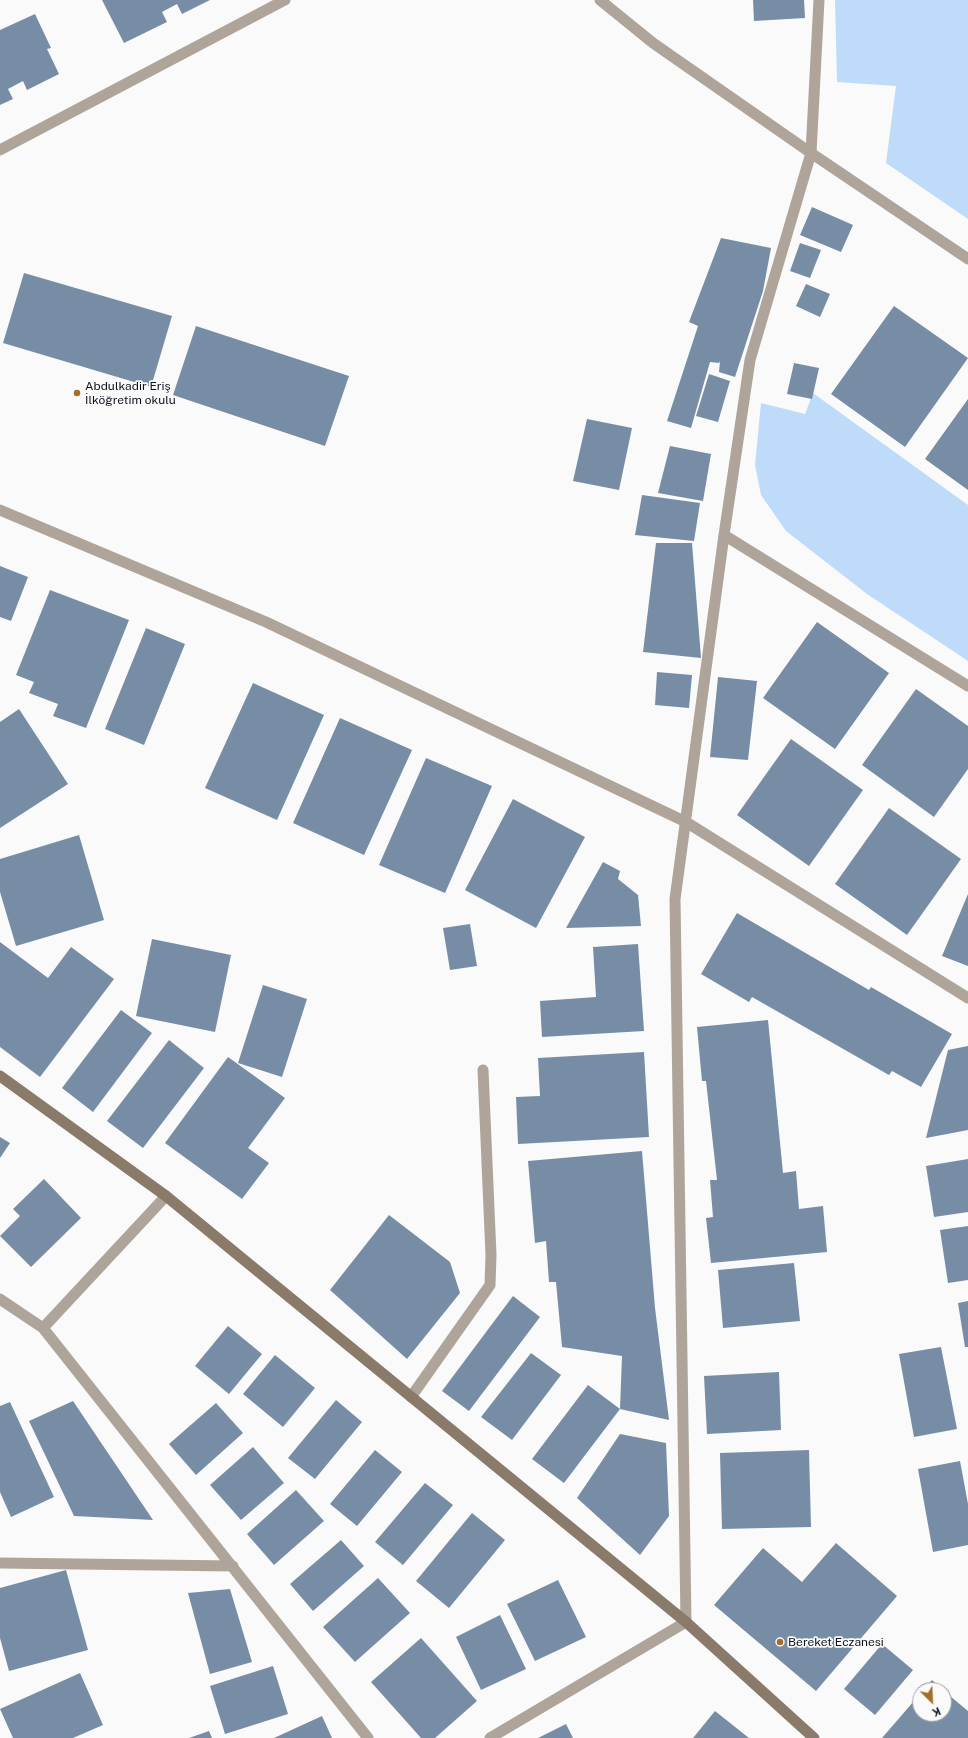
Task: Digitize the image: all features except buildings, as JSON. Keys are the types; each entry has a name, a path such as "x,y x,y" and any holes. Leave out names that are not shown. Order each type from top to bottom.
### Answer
{"main road":[{"path":"0,1076 166,1196 686,1622 814,1738"}],"street":[{"path":"0,150 285,0"},
{"path":"600,0 653,42 811,153 968,259"},
{"path":"490,1738 686,1622 675,899 724,535 750,360 811,153 819,0"},
{"path":"0,510 266,622 686,822 968,998"},
{"path":"724,535 968,686"},
{"path":"411,1397 490,1285 491,1255 483,1070"},
{"path":"43,1328 166,1196"},
{"path":"0,1299 43,1328 368,1738"},
{"path":"0,1563 233,1566"}],"shaded area":[{"path":"835,0 968,0 968,219 886,163 896,86 837,82"},
{"path":"813,393 968,505 968,661 867,594 786,531 761,495 755,465 761,403 805,414"}],"place":[{"name":"Abdulkadir Eriş İlköğretim okulu","path":"77,393"},
{"name":"Bereket Eczanesi","path":"780,1642"}]}
